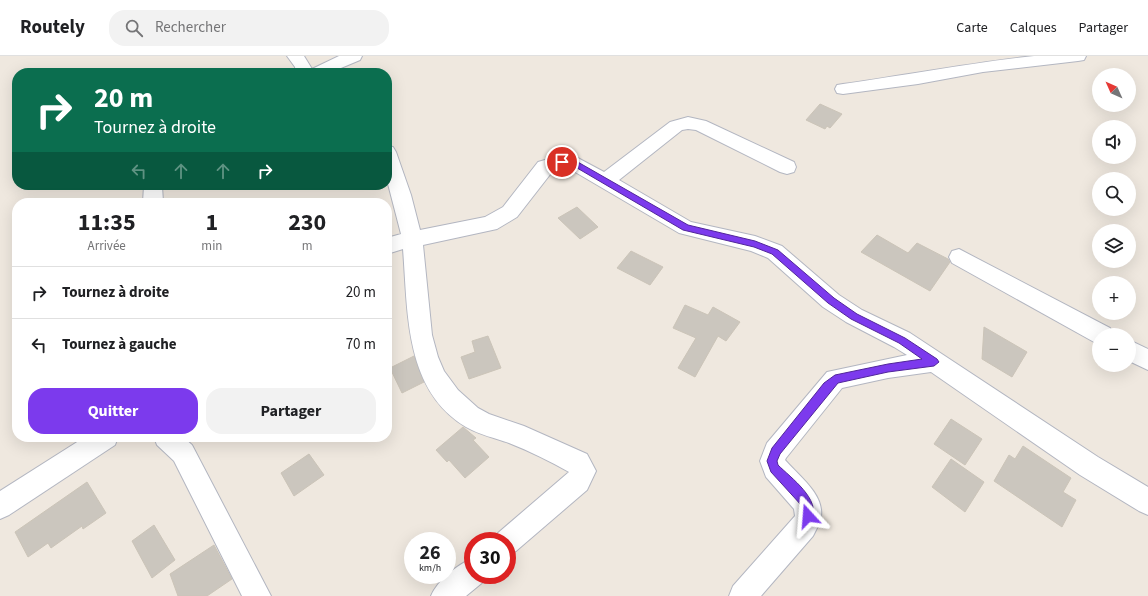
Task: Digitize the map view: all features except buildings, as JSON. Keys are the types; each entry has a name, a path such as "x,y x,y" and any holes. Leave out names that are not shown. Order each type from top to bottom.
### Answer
{"street":[{"path":"295,56 303,68"},
{"path":"325,68 354,56"},
{"path":"843,89 918,79 977,62 1078,56"},
{"path":"605,181 676,126 688,123 700,125 787,167"},
{"path":"392,245 412,239 490,224 510,212 545,167 553,163 574,162 686,228 755,244 775,252 831,301 854,316 902,340 1089,466 1148,502"},
{"path":"392,166 402,193 412,239 417,321 424,353 440,385 452,401 471,417 525,438 578,463 583,471 578,481 516,534"},
{"path":"958,257 1092,330"},
{"path":"1136,354 1148,360"},
{"path":"744,596 804,527 808,516 807,504 774,468 772,461 776,451 827,386 835,379 888,368 934,362"},
{"path":"0,506 98,442"},
{"path":"171,442 183,453 257,596"},
{"path":"445,596 464,580"}],"route":[{"path":"562,162 574,162 686,228 755,244 775,252 831,301 875,328 902,340 934,362 888,368 835,379 827,386 776,451 772,461 774,468 807,504 808,516"}]}
